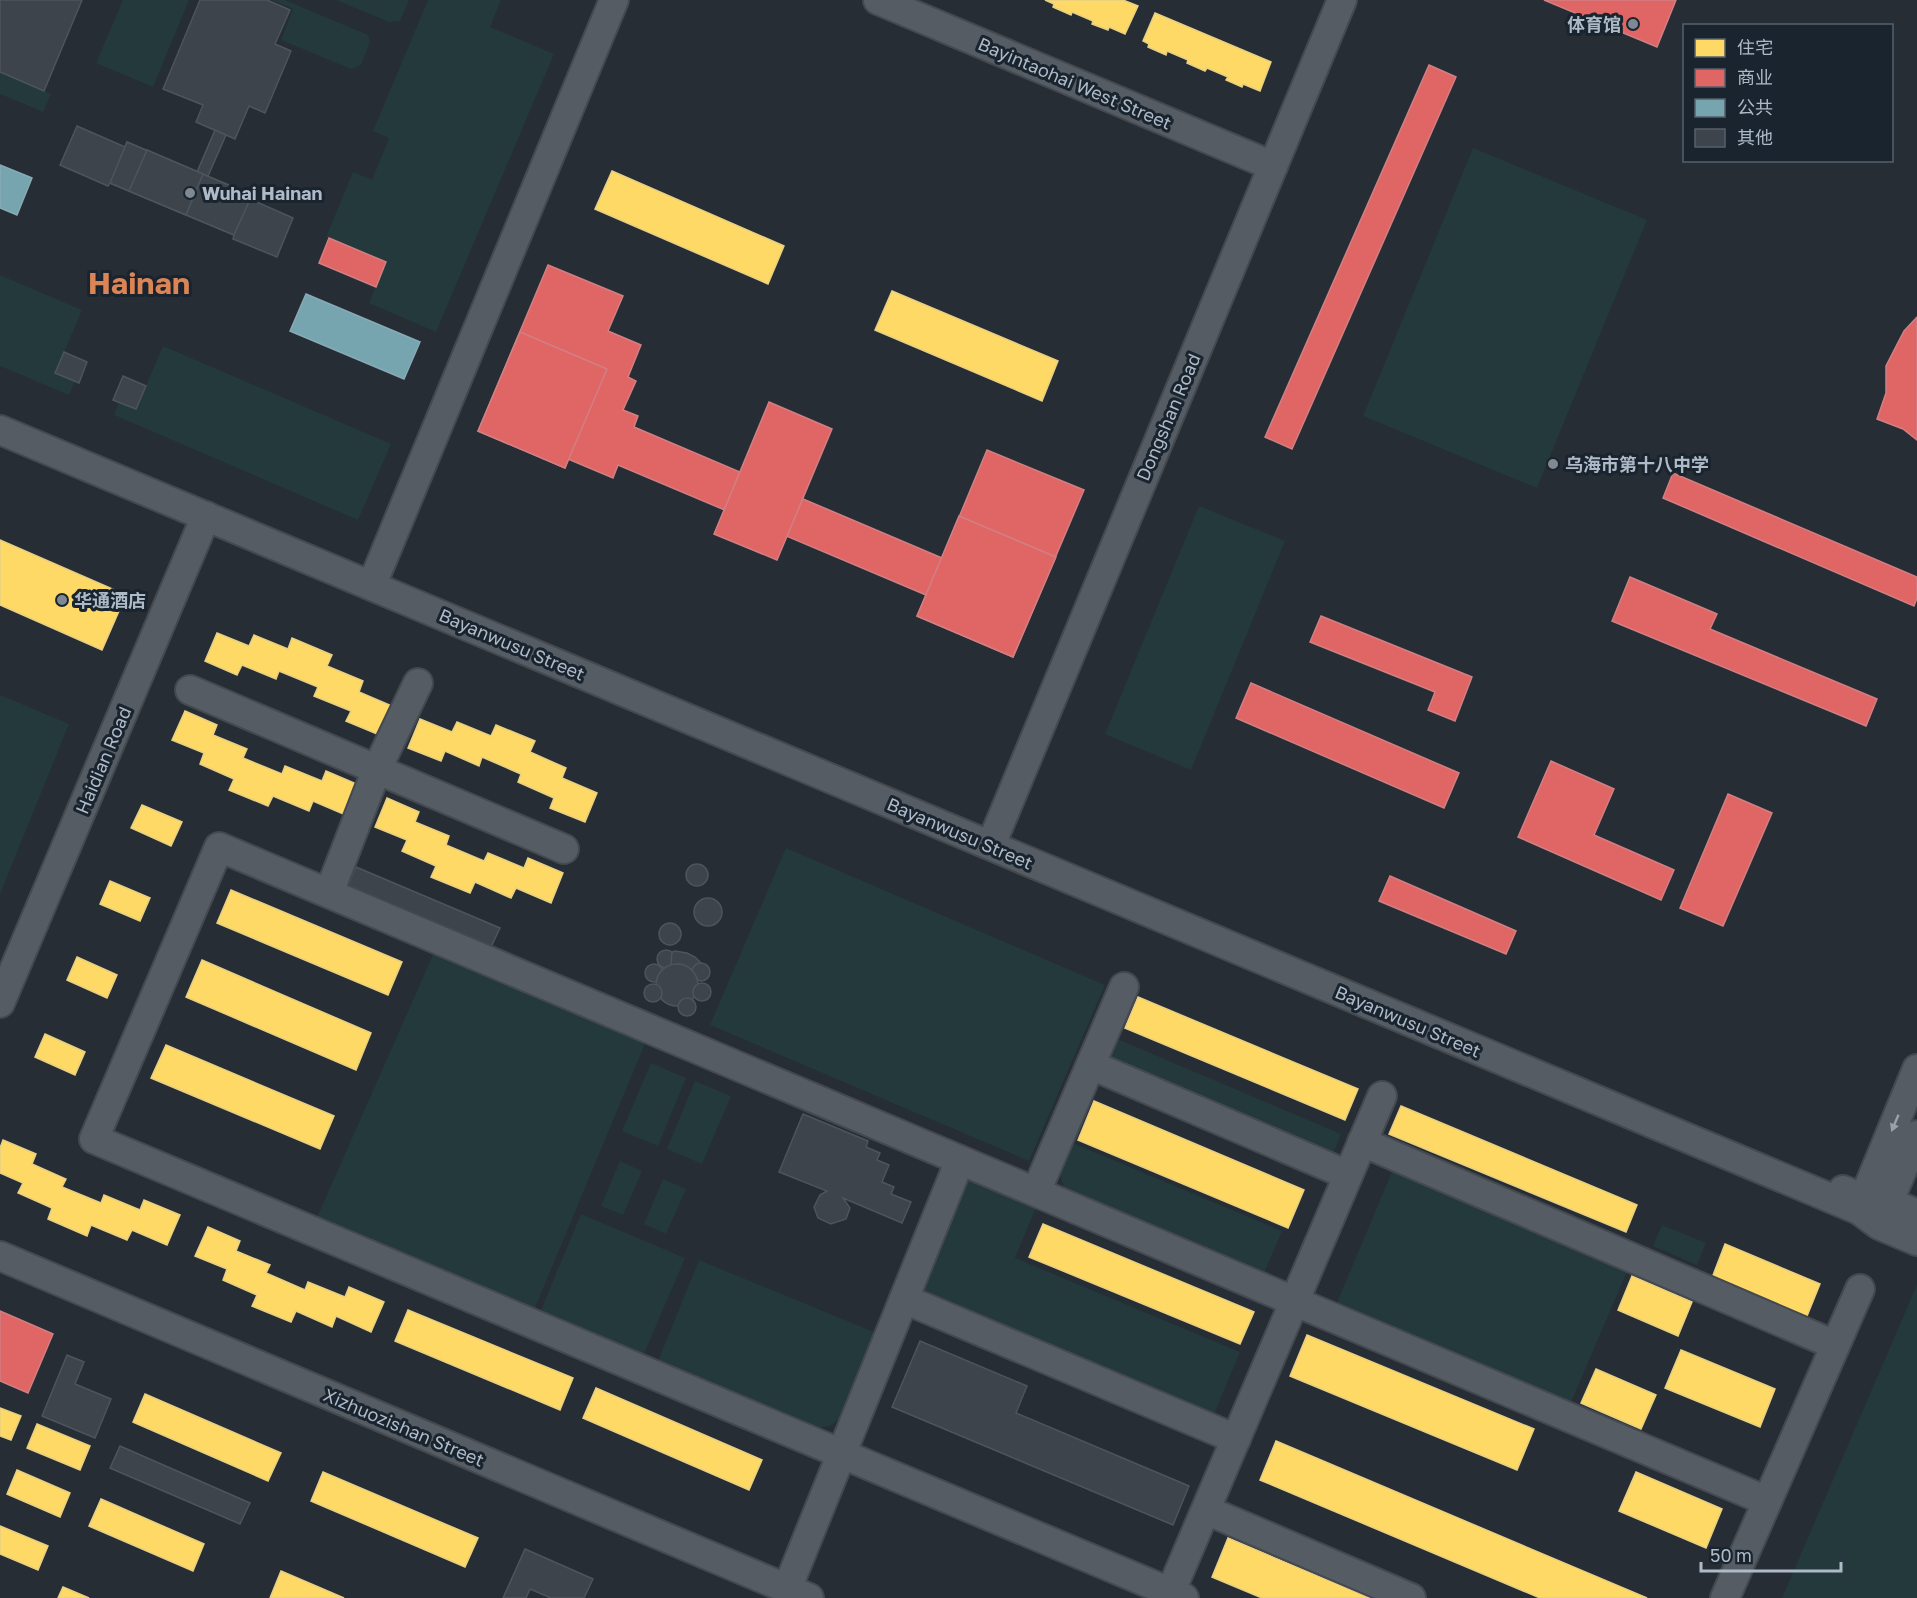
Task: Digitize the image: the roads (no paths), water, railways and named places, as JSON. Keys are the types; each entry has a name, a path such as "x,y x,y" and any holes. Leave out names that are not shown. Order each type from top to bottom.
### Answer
{"street":[{"path":"376,575 614,0"},
{"name":"Bayintaohai West Street","path":"878,0 1272,166"},
{"name":"Dongshan Road","path":"995,835 1342,0"},
{"name":"Bayanwusu Street","path":"0,418 995,835 1873,1209 1917,1241"},
{"name":"Bayanwusu Street","path":"0,429 1873,1209 1917,1214"},
{"name":"Haidian Road","path":"0,1003 206,516"},
{"path":"329,893 377,769 418,683"},
{"path":"190,690 564,849"},
{"path":"1382,1096 1294,1301 1206,1510 1174,1596 94,1139 219,847 329,893 960,1160 1294,1301 1767,1501"},
{"path":"1036,1192 1124,987"},
{"path":"1090,1065 1348,1175"},
{"path":"1873,1209 1917,1069"},
{"path":"1873,1209 1917,1135"},
{"path":"1362,1142 1835,1345"},
{"path":"798,1593 842,1454 960,1160"},
{"name":"Xizhuozishan Street","path":"0,1257 798,1593"},
{"path":"1725,1598 1860,1289"},
{"path":"904,1299 1236,1439"},
{"path":"1206,1510 1411,1598"}],"place":[{"name":"体育馆","path":"1633,24"},
{"name":"Wuhai Hainan","path":"190,193"},
{"name":"乌海市第十八中学","path":"1553,464"},
{"name":"华通酒店","path":"62,600"}],"district":[{"name":"Hainan","path":"139,283"}]}
